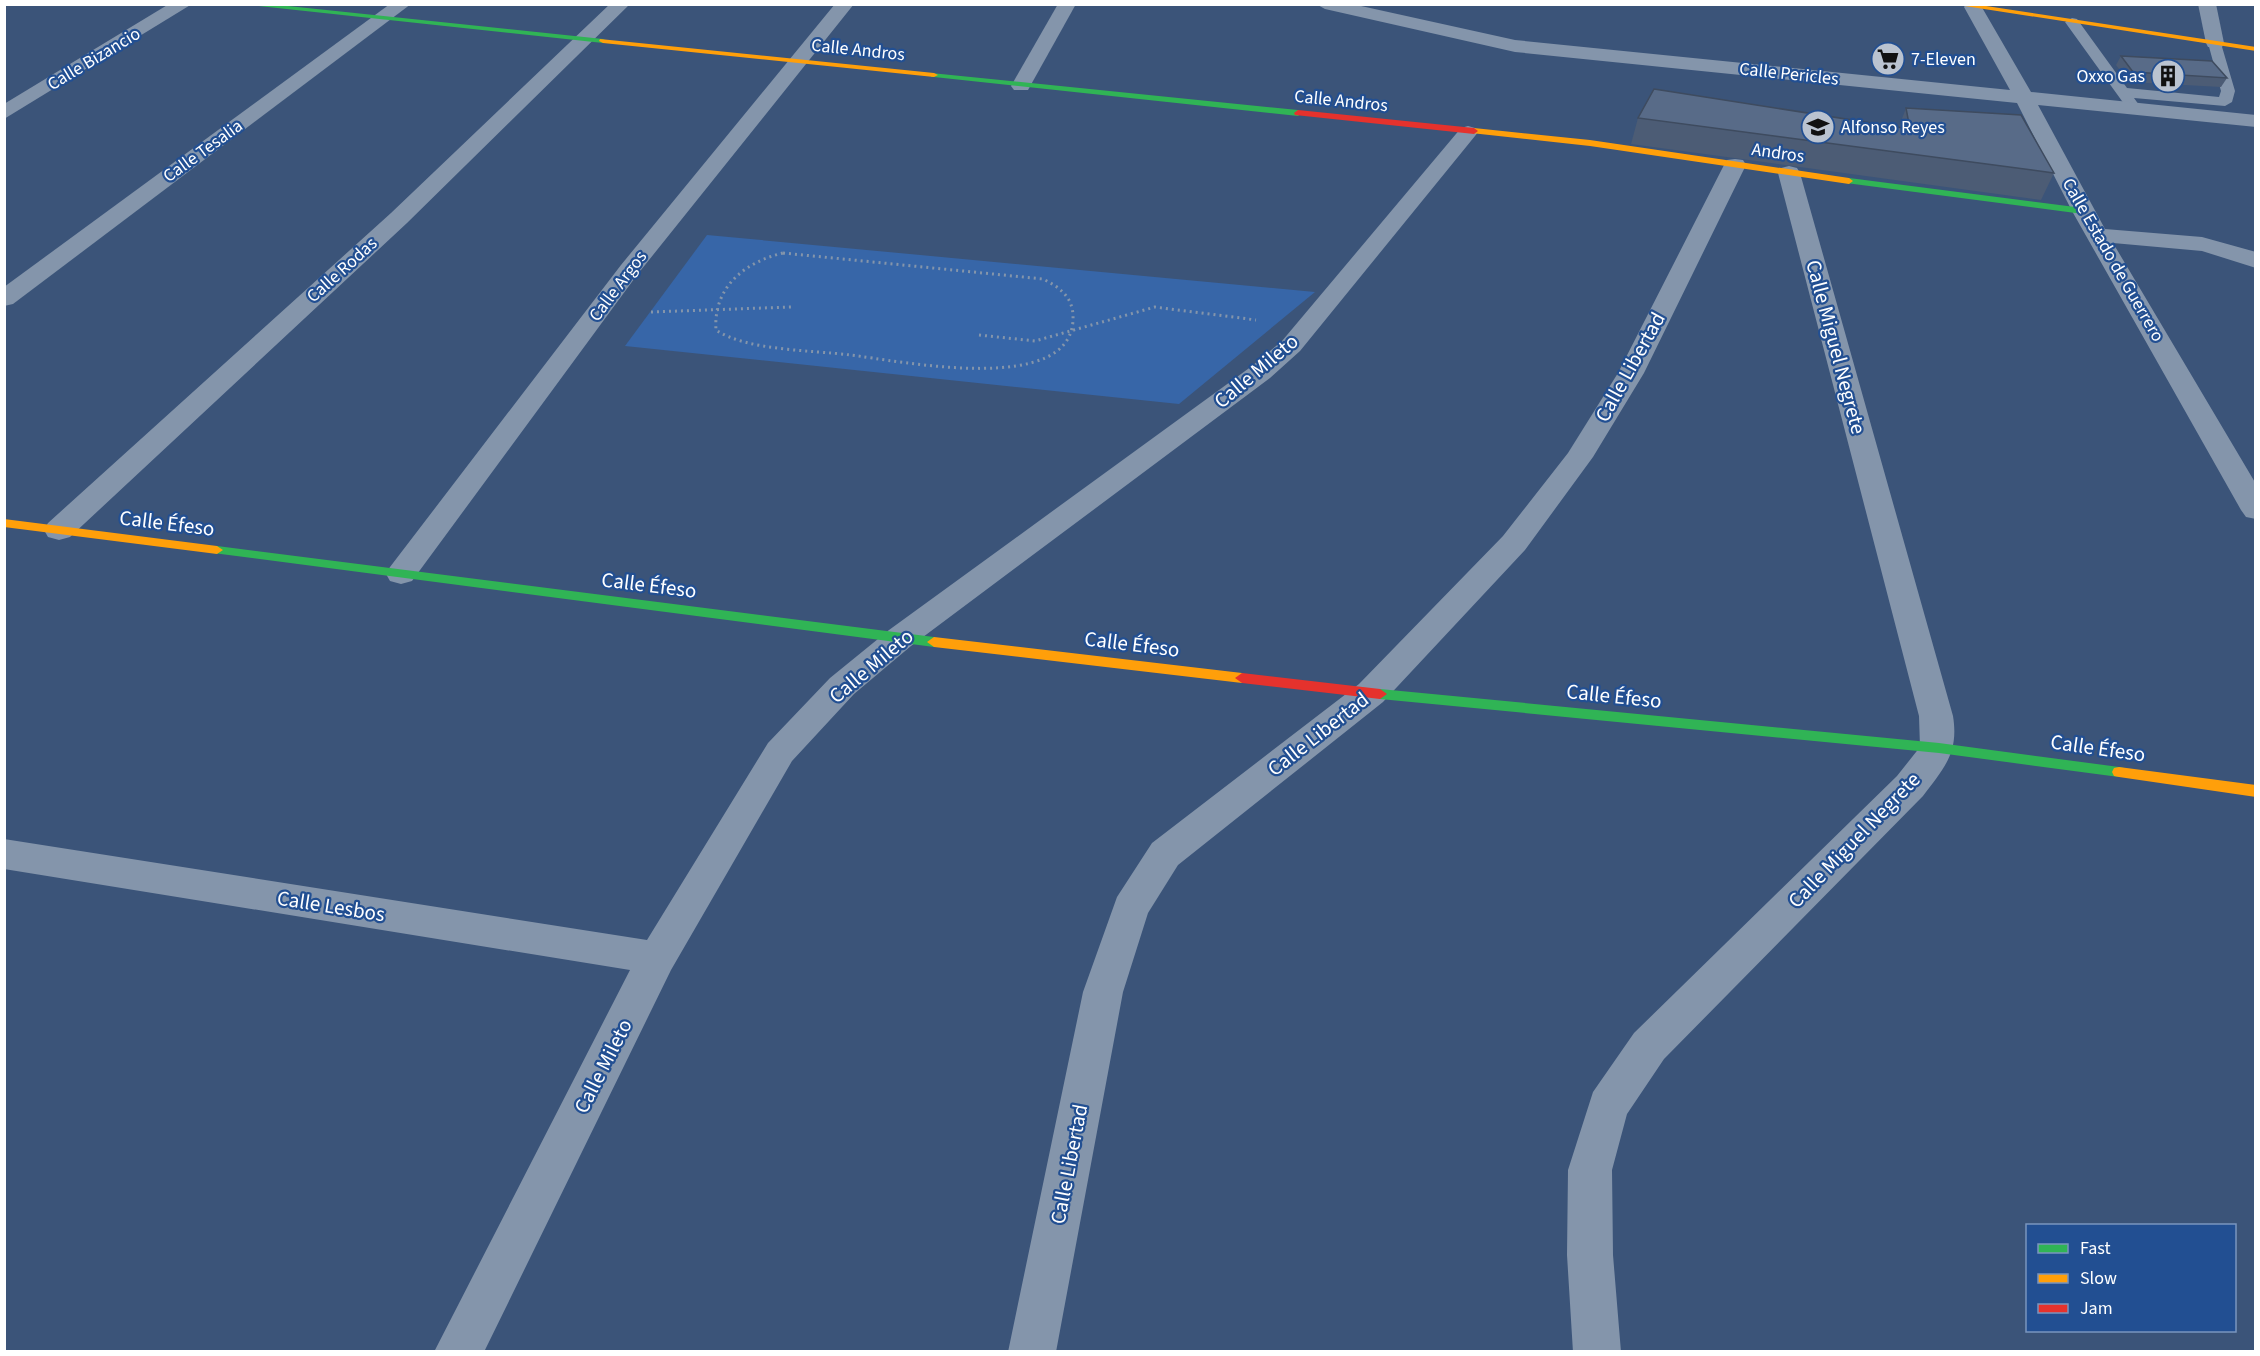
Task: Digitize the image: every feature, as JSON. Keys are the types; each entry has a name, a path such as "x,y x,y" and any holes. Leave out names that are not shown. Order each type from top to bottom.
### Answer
{"street":[{"name":"Calle Bizancio","path":"4,113 183,4"},
{"name":"Calle Andros","path":"243,4 1468,132"},
{"name":"Calle Tesalia","path":"4,299 402,4"},
{"name":"Calle Rodas","path":"58,530 399,218 621,4"},
{"name":"Calle Argos","path":"401,574 629,270 845,4"},
{"path":"1021,86 1067,4"},
{"name":"Calle Pericles","path":"1325,4 1515,46 2134,109 2224,110 2256,122"},
{"path":"2207,4 2215,43"},
{"path":"1964,6 2256,49"},
{"name":"Calle Estado de Guerrero","path":"1964,6 2024,97 2083,211 2099,235 2256,510"},
{"name":"Andros","path":"1468,132 1590,143 1789,173 2083,211"},
{"name":"Calle Mileto","path":"458,1352 657,958 780,752 842,686 900,638 1261,372 1292,346 1468,132"},
{"name":"Calle Libertad","path":"1032,1352 1103,992 1130,908 1165,854 1371,693 1514,543 1579,457 1631,373 1735,165"},
{"name":"Calle Miguel Negrete","path":"1597,1352 1590,1255 1590,1170 1608,1106 1649,1046 1910,786 1939,748 1940,734 1936,716 1789,173"},
{"path":"2099,235 2217,248 2256,261"},
{"name":"Calle Éfeso","path":"4,523 900,638 1371,693 1939,748 2256,791"},
{"name":"Calle Lesbos","path":"4,854 657,958"}],"lane":[{"path":"2072,22 2134,109"},
{"path":"2122,92 2224,110 2228,91 2215,43"}],"path":[{"path":"800,253 1043,279 1057,286 1070,297 1074,315 1069,333 1062,345 1052,354 1024,366 979,370 735,339 716,330 714,321 717,310 737,274 748,265 783,254 800,253"},
{"path":"597,314 791,307"},
{"path":"979,335 1035,341 1155,307 1307,326"}],"shaded area":[{"path":"707,235 1315,292 1179,404 625,346"}],"building":[{"path":"2121,56 2212,61 2227,78 2133,72"},
{"path":"1654,89 1910,129 1906,108 2021,115 2054,173 1638,118"}],"traffic: fast":[{"path":"243,4 603,41"},
{"path":"934,75 1298,113"},
{"path":"1849,181 2083,211"},
{"path":"217,550 934,642"},
{"path":"1380,694 1939,748 2119,772"}],"traffic: slow":[{"path":"1955,4 2256,49"},
{"path":"603,41 934,75"},
{"path":"1474,131 1590,143 1849,181"},
{"path":"4,523 217,550"},
{"path":"934,642 1242,678"},
{"path":"2119,772 2256,791"}],"traffic: jam":[{"path":"1298,113 1474,131"},
{"path":"1242,678 1380,694"}],"place":[{"name":"7-Eleven","path":"1888,59"},
{"name":"Oxxo Gas","path":"2168,76"},
{"name":"Alfonso Reyes","path":"1818,127"}]}
